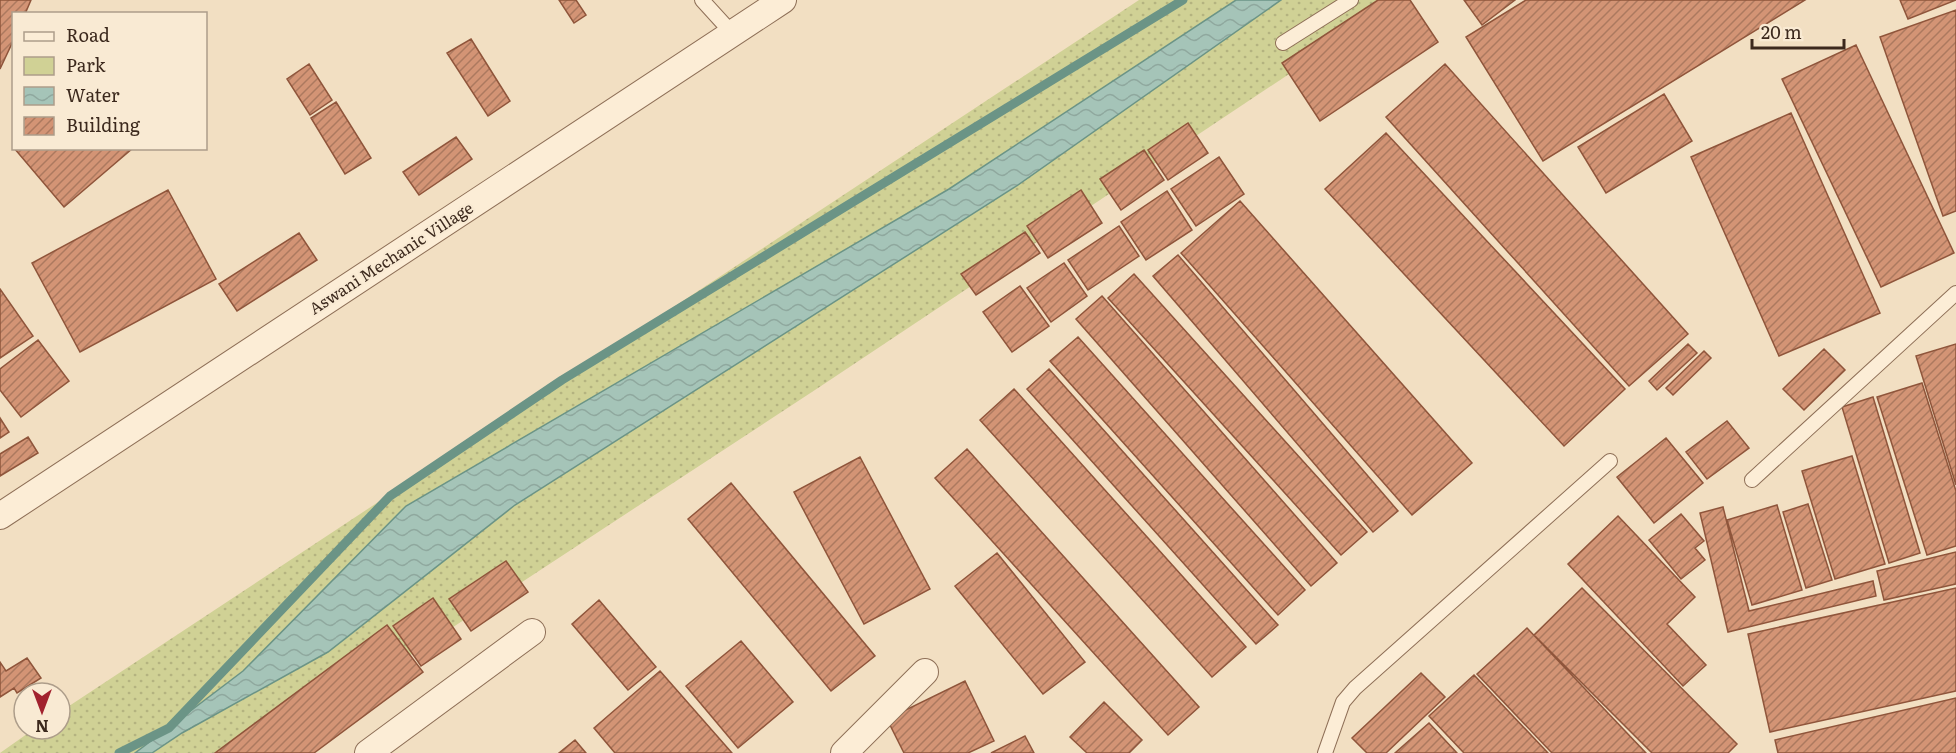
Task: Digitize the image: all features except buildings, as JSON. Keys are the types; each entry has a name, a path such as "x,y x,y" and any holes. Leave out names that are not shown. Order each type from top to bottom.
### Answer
{"street":[{"name":"Aswani Mechanic Village","path":"0,516 783,0"},
{"path":"368,753 532,632"},
{"path":"844,753 925,672"}],"lane":[{"path":"702,0 732,33"},
{"path":"1283,43 1351,0"},
{"path":"1752,480 1956,293"},
{"path":"1325,753 1344,702 1355,688 1610,461"}],"green space":[{"path":"1139,0 1236,0 949,189 243,671 135,753 0,753 17,741 72,741 72,704"},
{"path":"1281,0 1400,0 818,388 261,753 153,753 182,733 328,652 515,505 1015,187"}],"water":[{"path":"1236,0 1281,0 1015,187 515,505 328,652 182,733 152,753 135,753 243,671 406,506 949,189"}],"waterway":[{"path":"119,753 169,728 390,496 562,380 1183,0"}]}
